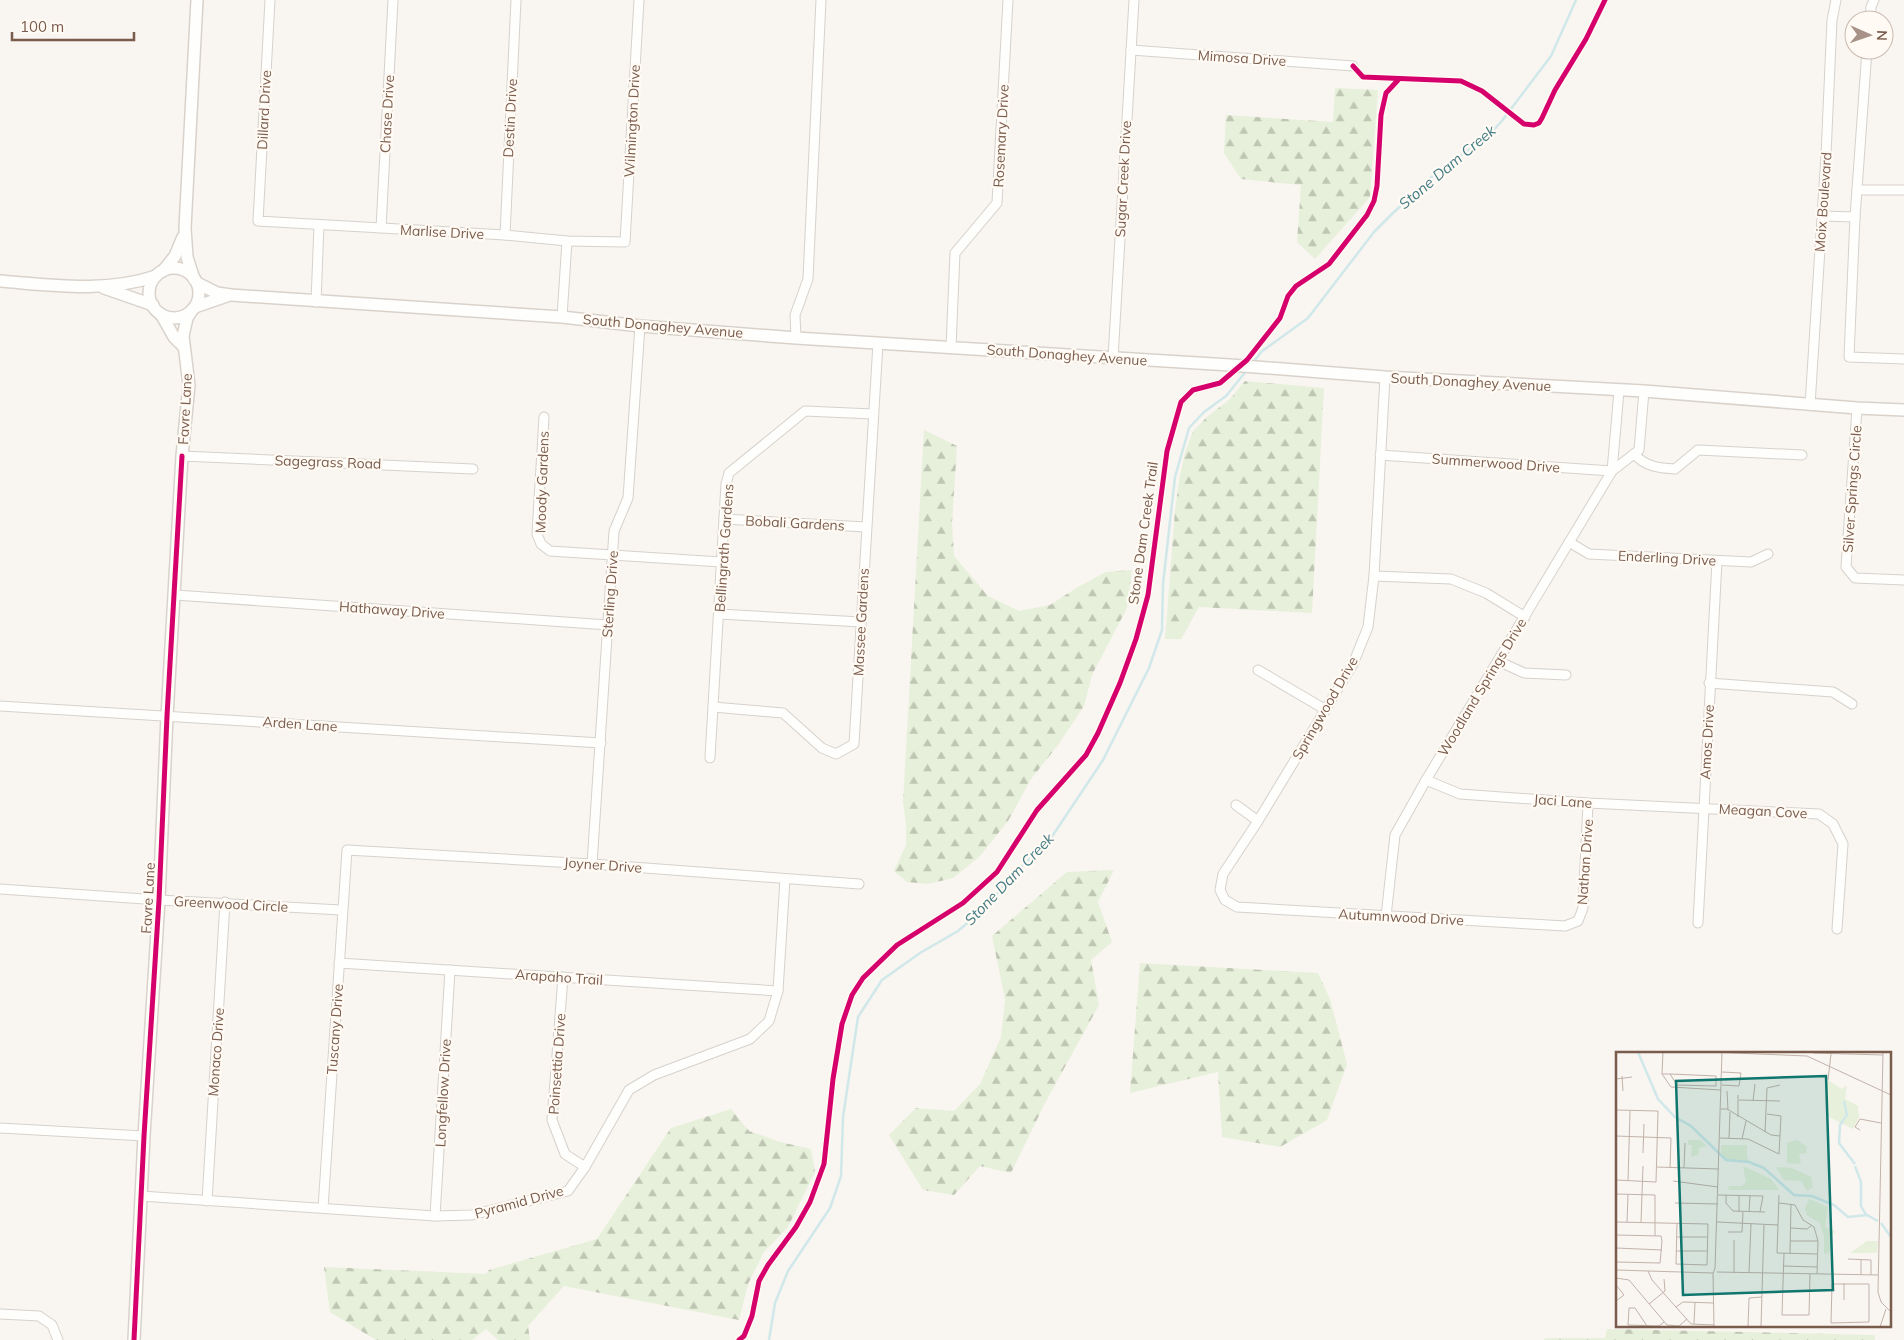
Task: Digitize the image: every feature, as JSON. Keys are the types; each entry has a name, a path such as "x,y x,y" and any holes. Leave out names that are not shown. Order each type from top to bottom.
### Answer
{"street":[{"path":"100,286 174,318 181,317 194,309 198,300 199,291 187,257 185,228 197,0"},
{"name":"Dillard Drive","path":"258,221 270,0"},
{"name":"Chase Drive","path":"381,228 393,0"},
{"name":"Destin Drive","path":"505,235 516,0"},
{"name":"Wilmington Drive","path":"625,242 638,0"},
{"path":"796,338 795,315 808,279 821,0"},
{"name":"Rosemary Drive","path":"951,347 955,253 997,203 1008,0"},
{"name":"Sugar Creek Drive","path":"1114,358 1125,129 1134,0"},
{"name":"Moix Boulevard","path":"1810,405 1832,20 1836,0"},
{"name":"Mimosa Drive","path":"1132,50 1353,66"},
{"path":"1866,60 1855,217 1849,357 1904,359"},
{"path":"1857,190 1904,190"},
{"path":"1822,216 1855,217"},
{"name":"Marlise Drive","path":"258,221 505,235 567,241 625,242"},
{"path":"316,302 319,225"},
{"path":"157,310 150,290 180,248 185,228"},
{"path":"562,317 567,241"},
{"path":"0,281 100,286 144,280 176,268 189,274 195,281"},
{"name":"South Donaghey Avenue","path":"195,281 217,293 316,302 562,317 640,326 796,338 1230,365 1385,377 1644,391 1810,405 1904,410"},
{"name":"South Donaghey Avenue","path":"194,309 231,295"},
{"name":"Favre Lane","path":"134,1340 144,1136 159,900 167,716 182,456 189,385 183,346 184,327 194,309"},
{"name":"Favre Lane","path":"157,310 174,337 183,346"},
{"name":"Sterling Drive","path":"592,864 614,531 628,498 640,326"},
{"name":"Massee Gardens","path":"713,707 783,712 822,748 836,754 854,744 878,343"},
{"name":"Springwood Drive","path":"1225,900 1220,890 1223,874 1326,710 1353,664 1368,627 1374,576 1385,377"},
{"name":"Woodland Springs Drive","path":"1612,471 1619,391"},
{"path":"1644,391 1639,450 1634,454 1641,462 1657,468 1675,469 1698,450 1802,455"},
{"name":"Silver Springs Circle","path":"1857,408 1846,567 1855,578 1904,580"},
{"name":"Bellingrath Gardens","path":"710,758 726,484 730,473 805,412 873,414"},
{"name":"Moody Gardens","path":"544,417 537,534 542,544 550,551 721,562"},
{"name":"Woodland Springs Drive","path":"1386,916 1395,835 1426,780 1612,471 1634,454"},
{"name":"Summerwood Drive","path":"1380,455 1612,471"},
{"name":"Sagegrass Road","path":"182,456 473,469"},
{"name":"Bobali Gardens","path":"724,520 866,527"},
{"name":"Enderling Drive","path":"1569,542 1588,554 1750,562 1768,554"},
{"name":"Amos Drive","path":"1698,923 1709,683 1717,560"},
{"path":"1374,576 1452,579 1486,593 1525,616"},
{"name":"Hathaway Drive","path":"175,595 608,625"},
{"path":"719,614 861,622"},
{"path":"1498,661 1524,672 1566,676"},
{"path":"1258,670 1326,710"},
{"path":"1709,683 1833,692 1852,704"},
{"name":"Arden Lane","path":"0,706 601,743"},
{"name":"Jaci Lane","path":"1426,780 1460,794 1588,803 1704,808"},
{"name":"Nathan Drive","path":"1578,921 1583,908 1588,803"},
{"path":"1236,805 1258,821"},
{"name":"Meagan Cove","path":"1704,808 1820,814 1833,824 1843,844 1837,929"},
{"name":"Joyner Drive","path":"347,850 592,864 859,884"},
{"name":"Tuscany Drive","path":"323,1208 341,910 347,850"},
{"name":"Pyramid Drive","path":"141,1196 435,1216 472,1215 568,1191 585,1167 629,1090 654,1075 750,1040 769,1021 778,991 785,879"},
{"name":"Greenwood Circle","path":"0,889 341,910"},
{"name":"Autumnwood Drive","path":"1225,900 1237,907 1386,916 1565,926 1578,921"},
{"name":"Monaco Drive","path":"206,1201 225,902"},
{"name":"Arapaho Trail","path":"339,963 778,991"},
{"name":"Longfellow Drive","path":"435,1216 450,970"},
{"name":"Poinsettia Drive","path":"563,977 552,1120 565,1154 585,1167"},
{"path":"0,1128 144,1136"},
{"path":"0,1314 39,1316 52,1325 58,1340"}],"green space":[{"path":"1335,88 1378,90 1370,197 1315,259 1297,242 1301,185 1241,179 1224,153 1226,115 1333,122"},
{"path":"1245,381 1324,388 1312,613 1199,607 1181,639 1165,639 1175,511 1185,453 1193,431 1230,399"},
{"path":"924,430 957,446 952,524 954,556 988,596 1019,611 1050,605 1106,572 1132,570 1127,608 1092,675 1084,706 1058,745 1031,779 1008,821 980,856 953,878 928,884 907,882 894,871 906,845 903,802"},
{"path":"1114,870 1098,902 1112,942 1091,960 1099,1005 1045,1103 1011,1173 980,1166 954,1195 923,1190 889,1135 916,1108 954,1111 980,1084 1001,1037 1005,999 992,936 1067,872"},
{"path":"1140,963 1318,973 1330,999 1347,1064 1327,1120 1280,1147 1222,1137 1218,1072 1130,1093"},
{"path":"731,1109 749,1131 780,1142 811,1149 815,1172 788,1227 764,1252 748,1284 739,1320 564,1286 528,1326 530,1340 498,1340 486,1329 472,1340 376,1340 330,1312 324,1267 486,1274 489,1270 597,1239 671,1128"},
{"path":"1607,1329 1875,1335 1875,1340 1544,1340 1545,1338 1605,1338"}],"waterway":[{"name":"Stone Dam Creek","path":"1252,364 1261,352 1308,318 1374,232 1393,213 1436,173 1487,137 1501,122 1551,56 1576,0"},
{"name":"Stone Dam Creek","path":"769,1340 775,1303 788,1271 830,1208 841,1176 843,1117 858,1017 882,980 920,953 958,931 987,906 1011,877 1051,838 1103,760 1149,668 1162,630 1163,584 1175,477 1189,428 1204,412 1226,396 1247,370"}],"cycle path":[{"path":"1353,66 1363,77 1461,81 1482,91 1524,124 1534,125 1539,123 1542,118 1555,90 1586,39 1605,0"},
{"name":"Stone Dam Creek Trail","path":"739,1340 744,1336 752,1316 759,1281 768,1265 796,1227 810,1202 824,1164 833,1079 842,1024 852,995 863,978 897,945 963,903 997,872 1037,810 1086,755 1120,683 1136,639 1148,595 1167,451 1181,402 1193,390 1220,383 1247,360 1280,318 1288,296 1296,286 1329,264 1367,215 1374,201 1377,186 1381,115 1386,93 1399,79"},
{"path":"134,1340 182,456"}]}
